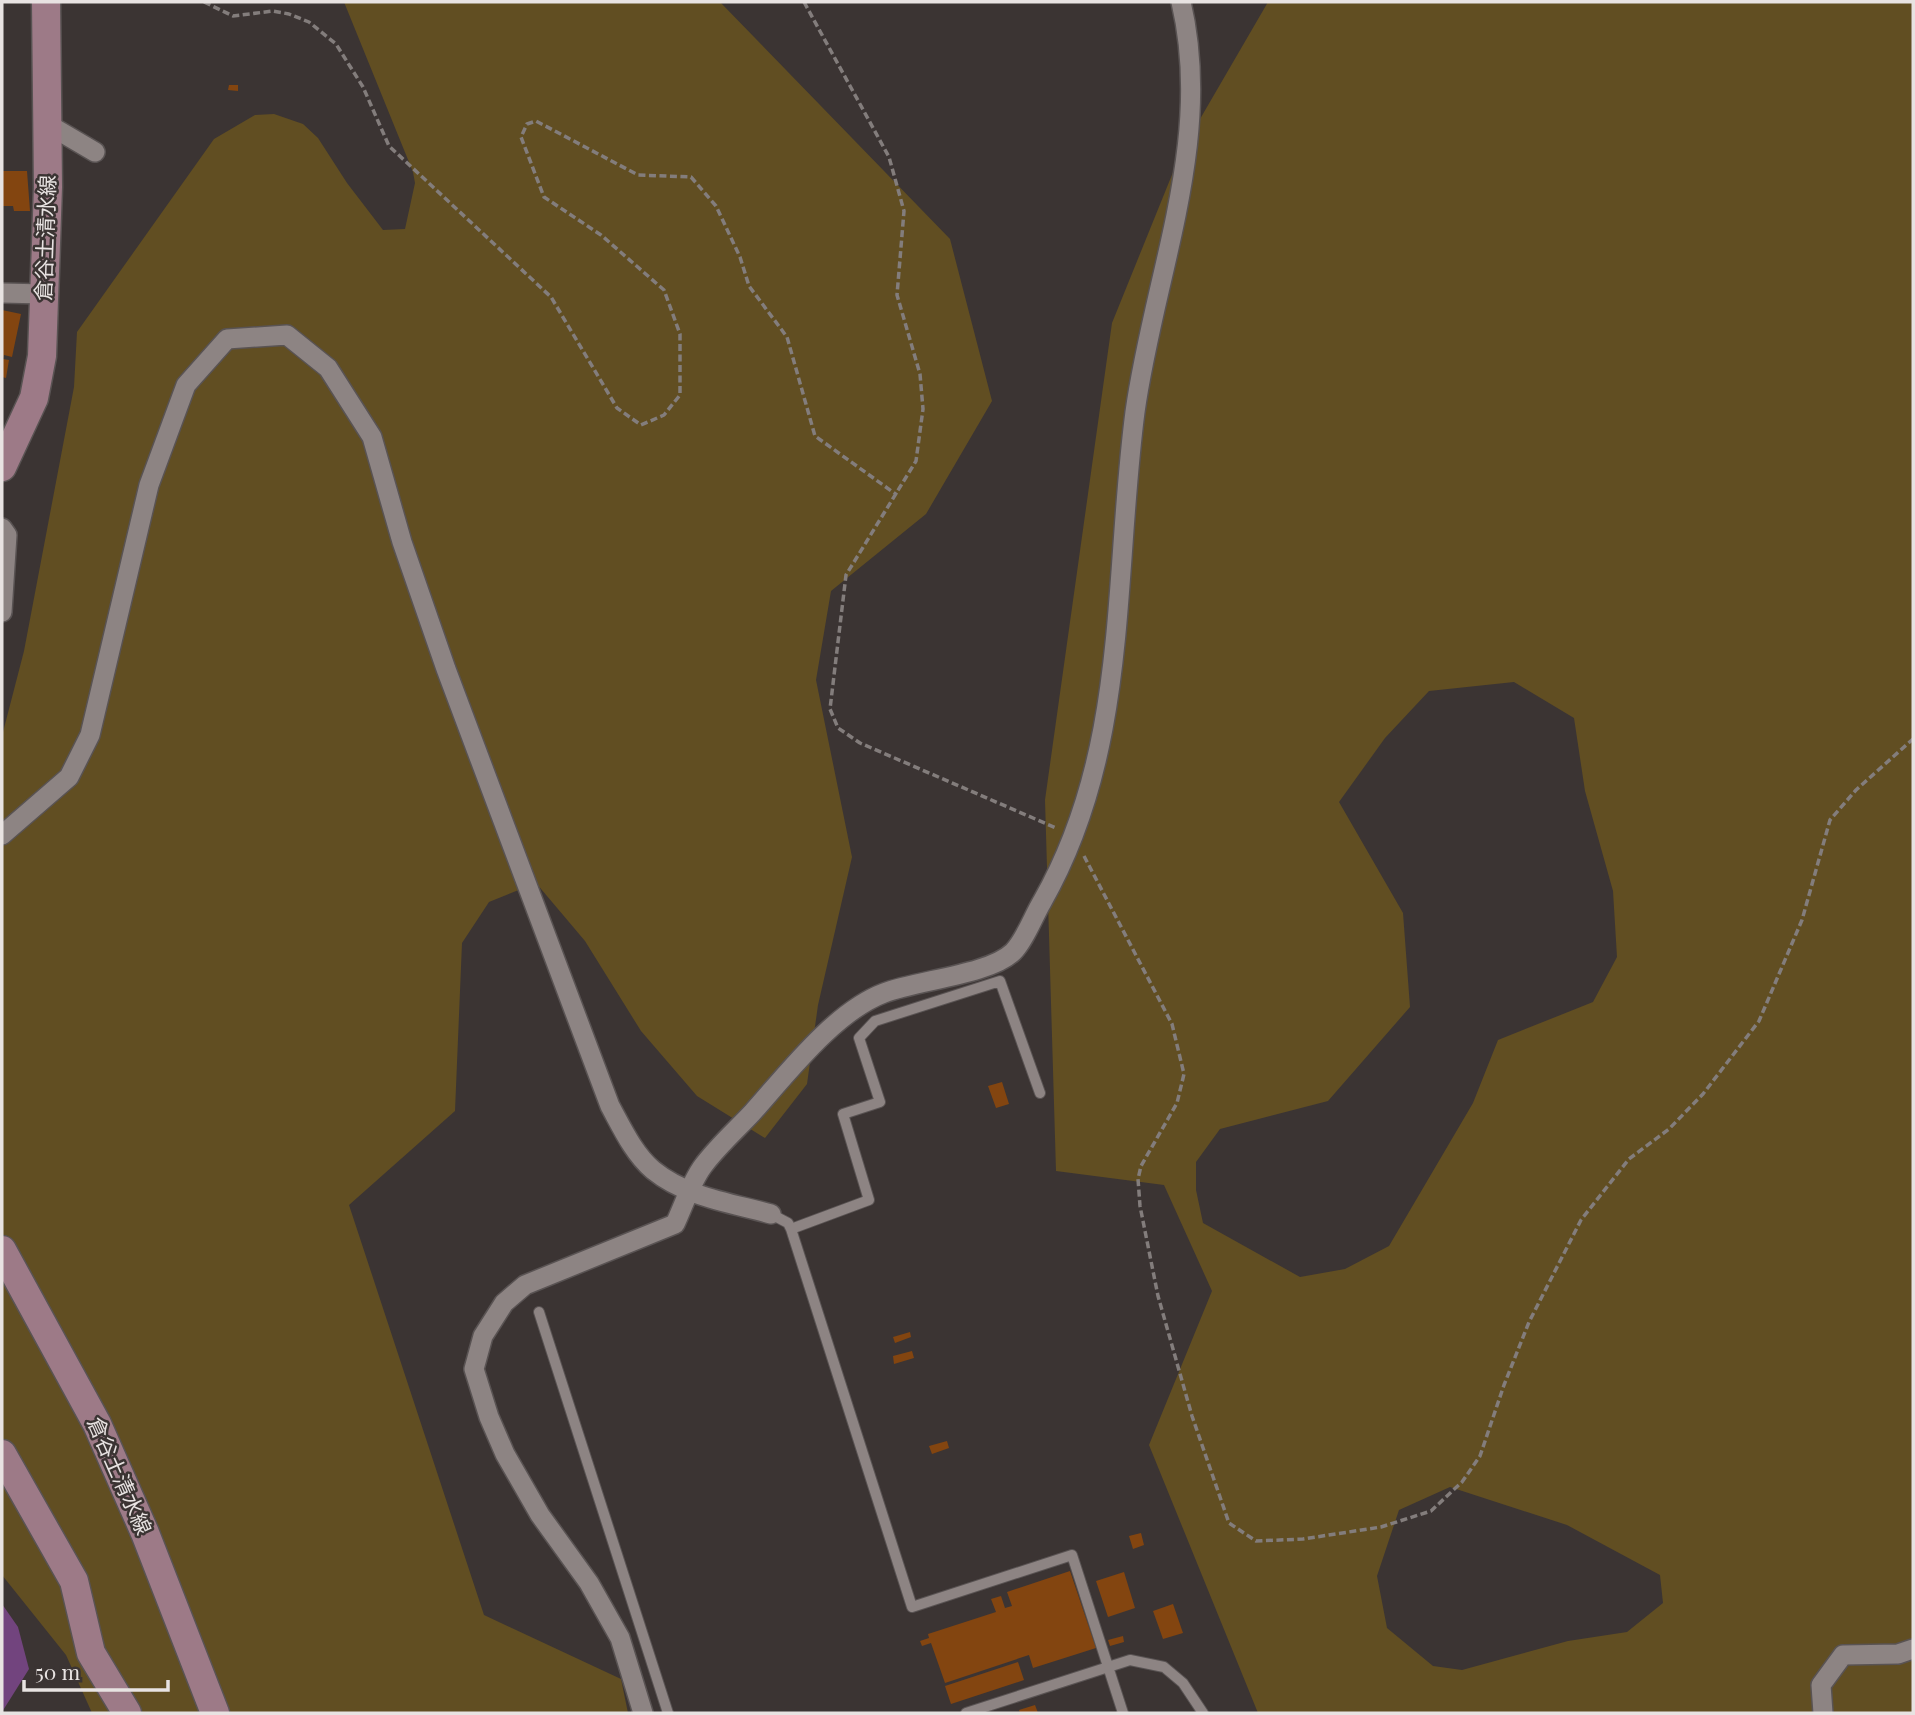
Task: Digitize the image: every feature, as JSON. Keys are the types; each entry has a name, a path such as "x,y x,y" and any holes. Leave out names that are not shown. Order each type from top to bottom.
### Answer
{"main road":[{"name":"倉谷土清水線","path":"4,455 34,398 40,372 48,125 46,2"},
{"name":"倉谷土清水線","path":"2,1250 97,1424 145,1533 215,1713"},
{"path":"2,1454 74,1581 91,1653 127,1713"}],"street":[{"path":"643,1713 620,1638 589,1583 540,1515 505,1454 474,1369 483,1336 504,1303 525,1285 675,1224 702,1167 809,1051 847,1015 882,993 990,965 1013,952 1052,883 1073,835 1097,766 1115,666 1135,415 1145,356 1186,171 1192,114 1189,41 1181,2"},
{"path":"48,125 96,152"},
{"path":"2,293 44,294"},
{"path":"2,835 69,777 90,735 149,485 186,385 226,340 287,335 328,368 372,437 402,542 446,669 610,1106 630,1142 653,1169 690,1192 771,1214"},
{"path":"2,528 7,535 2,612"},
{"path":"1822,1713 1821,1685 1843,1654 1898,1654 1913,1649"}],"lane":[{"path":"791,1229 869,1200 844,1114 880,1102 859,1038 875,1021 1000,981 1040,1093"},
{"path":"771,1214 788,1223 791,1229 912,1607 1072,1555 1123,1713"},
{"path":"540,1312 668,1713"},
{"path":"966,1713 1130,1660 1164,1667 1184,1683 1203,1713"}],"path":[{"path":"204,2 233,16 273,11 289,14 309,22 336,44 363,87 389,146 551,297 617,408 641,425 664,415 680,396 680,334 664,290 601,235 544,197 522,137 527,124 536,121 638,174 691,177 716,206 740,257 749,286 787,337 815,436 897,495"},
{"path":"804,2 889,156 904,211 897,295 920,374 923,409 916,461 846,575 830,709 838,728 860,743 1073,835 1172,1024 1181,1051 1184,1074 1177,1103 1141,1166 1138,1179 1140,1206 1158,1296 1192,1416 1230,1523 1256,1541 1303,1539 1381,1527 1431,1511 1462,1482 1480,1456 1529,1322 1581,1220 1629,1159 1669,1129 1703,1094 1759,1021 1802,920 1829,820 1856,790 1913,739"}],"shaded area":[{"path":"344,2 720,2 950,239 992,401 926,514 831,591 816,680 852,857 818,1005 807,1084 765,1138 697,1096 641,1031 585,941 536,883 489,902 462,943 455,1111 349,1205 484,1615 621,1679 628,1713 92,1713 66,1655 2,1575 2,736 24,651 74,387 77,332 214,139 255,115 274,114 303,124 318,138 347,183 383,230 405,229 415,183 413,172"},
{"path":"1268,2 1913,2 1913,1713 1258,1713 1149,1445 1212,1291 1164,1185 1056,1171 1045,800 1112,323 1182,150","holes":["1514,682 1574,718 1585,791 1613,891 1617,957 1593,1002 1498,1040 1473,1103 1389,1246 1345,1269 1300,1277 1203,1223 1196,1190 1196,1162 1220,1129 1328,1101 1410,1007 1403,913 1339,802 1385,738 1429,691","1450,1487 1567,1525 1660,1575 1663,1603 1627,1632 1568,1641 1462,1670 1433,1666 1387,1628 1377,1576 1399,1510"]},
{"path":"2,1604 18,1627 29,1669 2,1712"}],"building":[{"path":"229,85 238,85 238,91 228,90"},
{"path":"2,171 27,171 30,211 14,211 13,206 2,206"},
{"path":"2,310 21,314 12,357 4,355 3,359 9,360 6,378 2,377"},
{"path":"1002,1082 1009,1104 996,1108 988,1086"},
{"path":"910,1332 911,1337 895,1343 893,1337"},
{"path":"912,1351 914,1358 894,1364 893,1356"},
{"path":"947,1441 949,1448 932,1454 929,1446"},
{"path":"1141,1533 1144,1545 1133,1549 1129,1536"},
{"path":"1070,1571 1096,1648 1033,1668 1029,1655 945,1683 931,1643 922,1646 920,1641 929,1638 928,1634 996,1612 991,1599 1001,1596 1005,1608 1012,1606 1007,1592"},
{"path":"1124,1572 1135,1608 1108,1617 1096,1581"},
{"path":"1173,1604 1183,1633 1163,1639 1153,1611"},
{"path":"1123,1636 1124,1642 1110,1646 1108,1640"},
{"path":"1018,1662 1024,1680 951,1704 945,1686"},
{"path":"1035,1705 1038,1713 1020,1713 1019,1710"}]}
